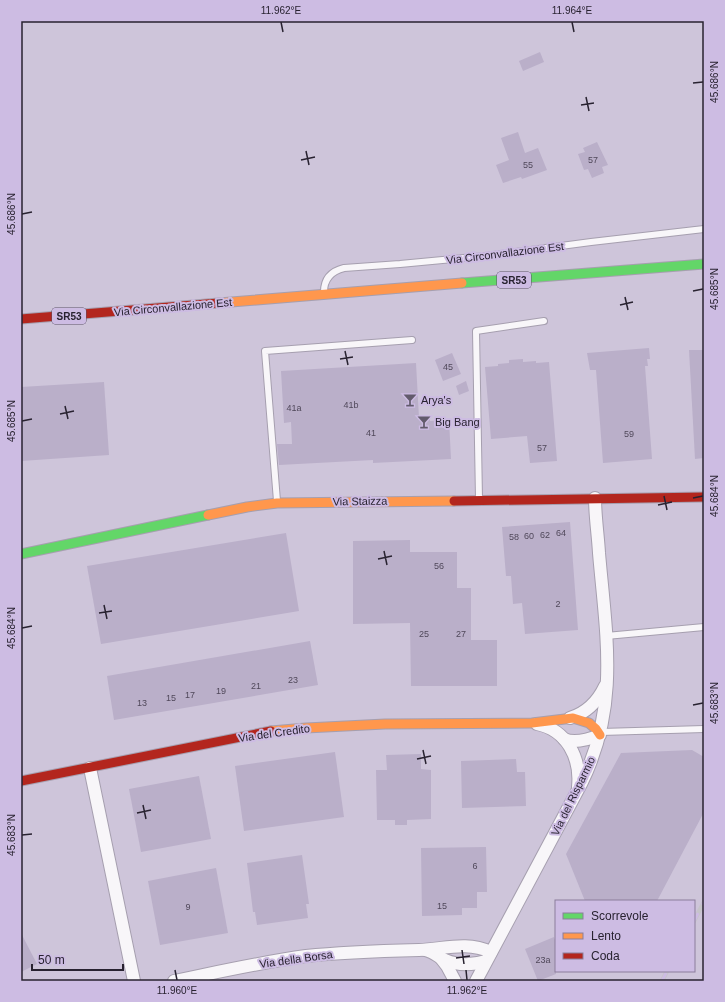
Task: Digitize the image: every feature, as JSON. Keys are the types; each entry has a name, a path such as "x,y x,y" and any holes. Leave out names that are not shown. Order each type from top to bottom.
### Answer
{"street":[{"name":"Via Circonvallazione Est","path":"21,319 704,264"},
{"name":"Via Staizza","path":"21,554 277,502 704,496"},
{"name":"Via del Risparmio","path":"476,981 590,764 600,733 605,706 607,681 606,636 596,498"},
{"name":"Via del Credito","path":"568,719 583,712 594,703 601,694 607,681"},
{"name":"Via del Credito","path":"21,781 245,736 294,729 356,725 532,723 578,719 587,722 600,733"},
{"name":"Via del Credito","path":"532,723 546,727 564,739 570,746 576,760 578,774 577,790"},
{"path":"564,739 579,741 600,733"},
{"path":"90,768 134,981"},
{"name":"Via della Borsa","path":"174,981 289,958 366,951 420,950 460,946 476,947 489,956 474,964 465,965 449,961 431,952 420,950"},
{"path":"440,956 455,981"}],"lane":[{"name":"Via Circonvallazione Est","path":"324,295 324,285 330,274 336,270 344,268 485,256 704,229"},
{"path":"479,499 476,331 544,321"},
{"path":"277,502 265,351 412,340"},
{"path":"606,636 704,627"},
{"path":"600,733 704,729"}],"building":[{"path":"540,52 544,62 523,71 519,61"},
{"path":"518,132 525,153 538,148 547,170 522,179 521,177 503,183 496,165 509,160 501,138"},
{"path":"597,142 608,165 602,167 604,173 592,178 588,169 584,170 578,154 585,152 583,148"},
{"path":"649,348 650,359 647,359 648,366 645,366 652,459 603,463 596,370 590,370 587,353"},
{"path":"689,350 704,350 704,458 695,459"},
{"path":"452,353 461,374 443,381 435,360"},
{"path":"523,359 523,362 549,362 557,461 530,463 527,436 491,439 485,367 509,363 509,360"},
{"path":"416,363 419,418 430,417 430,421 449,420 451,459 373,463 373,460 279,465 277,444 292,444 291,422 284,423 281,371"},
{"path":"466,381 469,391 459,395 456,386"},
{"path":"104,382 109,455 21,461 21,387"},
{"path":"570,522 578,630 525,634 522,603 513,604 511,576 506,576 502,527"},
{"path":"286,533 299,611 101,644 87,566"},
{"path":"410,540 410,552 457,552 457,588 471,588 471,640 497,640 497,686 411,686 410,623 353,624 353,541"},
{"path":"310,641 318,685 114,720 107,676"},
{"path":"692,750 704,757 704,812 658,900 585,900 566,854 621,753"},
{"path":"335,752 344,817 244,831 235,766"},
{"path":"421,754 421,769 431,770 431,819 407,820 407,825 395,825 395,820 377,820 376,770 387,770 386,755"},
{"path":"516,759 517,772 525,772 526,806 462,808 461,761"},
{"path":"199,776 211,839 141,852 129,789"},
{"path":"486,847 487,892 477,892 477,908 462,908 462,915 422,916 421,848"},
{"path":"302,855 309,904 306,904 308,918 257,925 255,912 253,912 247,863"},
{"path":"216,868 228,933 160,945 148,881"},
{"path":"21,933 37,964 21,972"},
{"path":"554,937 556,974 538,981 525,949"}],"railway":[{"path":"695,919 704,902"},
{"path":"662,981 666,972"}],"traffic: fast":[{"path":"462,283 704,264"},
{"path":"21,554 208,515"}],"traffic: slow":[{"path":"219,303 462,283"},
{"path":"208,515 277,503 454,501"},
{"path":"271,731 385,724 532,723 573,718 589,723 600,735"}],"traffic: jam":[{"path":"21,319 219,303"},
{"path":"454,501 704,497"},
{"path":"21,781 271,731"}],"place":[{"name":"Arya's","path":"410,400"},
{"name":"Big Bang","path":"424,422"}]}
